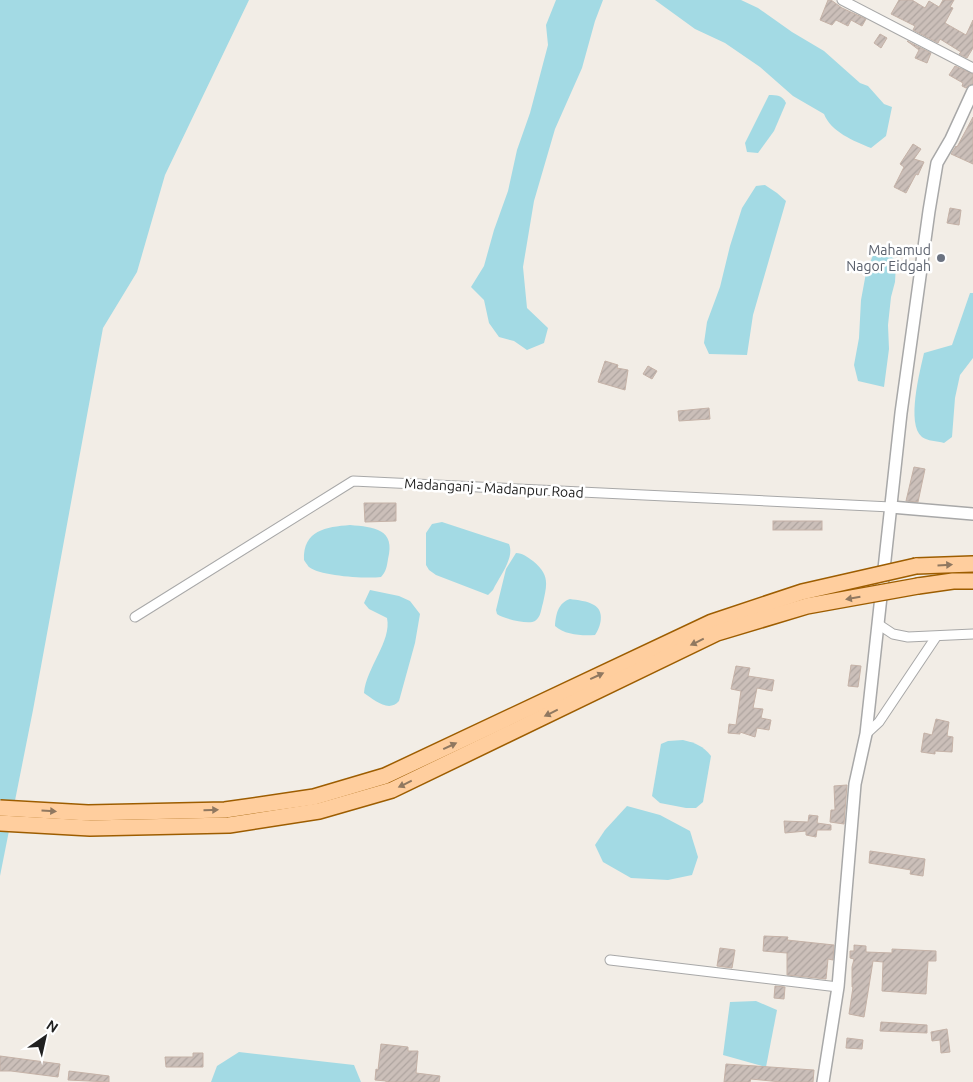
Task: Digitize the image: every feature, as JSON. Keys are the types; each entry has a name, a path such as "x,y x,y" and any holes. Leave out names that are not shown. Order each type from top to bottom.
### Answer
{"main road":[{"path":"0,808 88,813 225,810 314,797 385,776 712,622 802,592 916,566 973,564"},
{"path":"0,823 90,828 229,825 320,811 392,790 717,633 806,606 918,586 953,581 973,581"}],"street":[{"path":"842,0 973,68"},
{"path":"823,1082 838,987 855,784 866,734 901,414 929,211 937,163 973,91"},
{"name":"Madanganj - Madanpur Road","path":"135,617 353,481 891,507"},
{"path":"891,507 973,514"},
{"path":"878,624 893,634 908,637 973,634"},
{"path":"866,734 879,722 936,637"},
{"path":"610,960 838,987"}],"water":[{"path":"0,0 249,0 165,175 137,272 103,328 33,710 0,876"},
{"path":"556,0 603,0 582,68 555,129 534,201 523,267 527,308 548,328 544,343 527,350 514,341 499,337 489,323 484,300 471,287 484,266 508,191 517,150 530,113 548,45 546,25"},
{"path":"655,0 741,0 758,8 792,32 824,51 860,83 868,86 884,104 892,107 886,136 871,148 837,131 824,114 793,96 760,67 725,43 695,29"},
{"path":"769,95 779,96 786,103 774,131 758,153 747,152 745,143"},
{"path":"765,185 786,201 753,315 747,355 709,354 704,343 707,322 720,287 742,208 756,186"},
{"path":"887,252 896,264 888,325 889,349 884,387 858,381 854,365 866,273 873,255"},
{"path":"970,293 973,293 973,358 960,375 955,398 952,437 944,443 922,437 917,430 915,409 917,384 924,353 952,345"},
{"path":"442,522 509,544 510,555 506,567 493,590 488,595 436,575 429,570 426,565 426,533 432,524"},
{"path":"350,525 375,529 386,536 389,541 390,549 386,569 381,577 365,578 323,573 309,567 304,560 307,542 312,536 325,529"},
{"path":"516,553 523,554 533,561 545,575 546,590 540,613 537,619 532,622 505,618 497,614 496,610 506,569"},
{"path":"370,590 399,596 410,601 420,614 415,643 399,701 391,706 381,704 364,693 369,674 386,636 388,627 387,618 369,609 364,603"},
{"path":"570,599 594,605 600,611 601,619 595,635 574,634 555,626 558,609"},
{"path":"683,740 699,745 711,756 703,802 696,808 660,803 652,796 661,744 668,741"},
{"path":"627,806 660,815 690,831 698,857 692,875 668,880 631,878 603,862 595,845 605,830"},
{"path":"756,1001 777,1010 766,1067 723,1055 730,1002"},
{"path":"239,1052 354,1065 361,1082 211,1082 217,1066"}],"building":[{"path":"828,0 866,19 862,26 851,20 848,26 836,20 832,25 820,20"},
{"path":"899,0 912,0 925,8 929,1 939,7 943,0 954,0 950,7 953,8 945,23 966,35 973,20 973,48 967,58 940,39 938,43 913,30 915,26 891,14"},
{"path":"880,34 887,38 881,48 874,43"},
{"path":"907,41 931,53 927,63 915,58 919,50"},
{"path":"955,66 973,74 973,84 966,88 962,86 963,83 949,75"},
{"path":"973,117 973,164 951,154 957,147"},
{"path":"913,144 921,149 914,159 924,162 906,193 894,187 904,167 900,164"},
{"path":"950,208 961,210 959,225 947,223"},
{"path":"605,361 618,365 617,368 628,370 625,390 598,382"},
{"path":"648,366 657,371 652,379 643,374"},
{"path":"709,408 710,419 679,421 678,411"},
{"path":"914,467 925,469 918,502 906,501"},
{"path":"364,503 396,503 396,521 365,522"},
{"path":"773,521 822,521 822,530 773,530"},
{"path":"851,665 861,666 858,687 848,686"},
{"path":"736,666 750,668 748,676 774,680 772,691 757,688 753,708 763,709 761,718 771,720 769,730 757,728 755,737 740,732 740,734 728,733 729,724 736,725 741,691 731,689"},
{"path":"936,719 949,722 947,736 953,737 952,752 935,751 935,754 921,752 924,733 932,735"},
{"path":"847,785 844,824 830,822 831,810 835,810 834,786"},
{"path":"809,815 818,816 817,823 831,825 831,830 817,830 816,837 806,835 806,831 785,833 784,821 808,822"},
{"path":"870,851 925,859 923,876 910,874 911,870 869,863"},
{"path":"764,936 788,937 787,940 834,945 833,960 828,959 826,979 787,975 787,953 763,951"},
{"path":"854,945 866,946 866,952 892,953 892,949 936,951 936,961 928,961 926,994 882,991 883,962 873,961 864,1017 849,1014 853,987 852,967 854,959 850,958 850,951 854,951"},
{"path":"720,948 735,950 732,968 717,966"},
{"path":"775,986 785,987 784,999 774,998"},
{"path":"881,1022 927,1025 927,1033 880,1031"},
{"path":"947,1029 950,1052 941,1053 940,1040 932,1041 931,1032"},
{"path":"847,1038 863,1040 862,1049 846,1048"},
{"path":"381,1044 408,1047 408,1051 418,1051 416,1073 440,1076 439,1082 386,1082 375,1080"},
{"path":"193,1053 203,1053 203,1067 166,1067 165,1057 193,1057"},
{"path":"0,1056 60,1064 58,1077 0,1071"},
{"path":"726,1064 814,1070 813,1082 781,1082 751,1079 750,1082 724,1082"},
{"path":"69,1071 109,1076 109,1082 68,1080"}],"place":[{"name":"Mahamud Nagor Eidgah","path":"941,258"}]}
